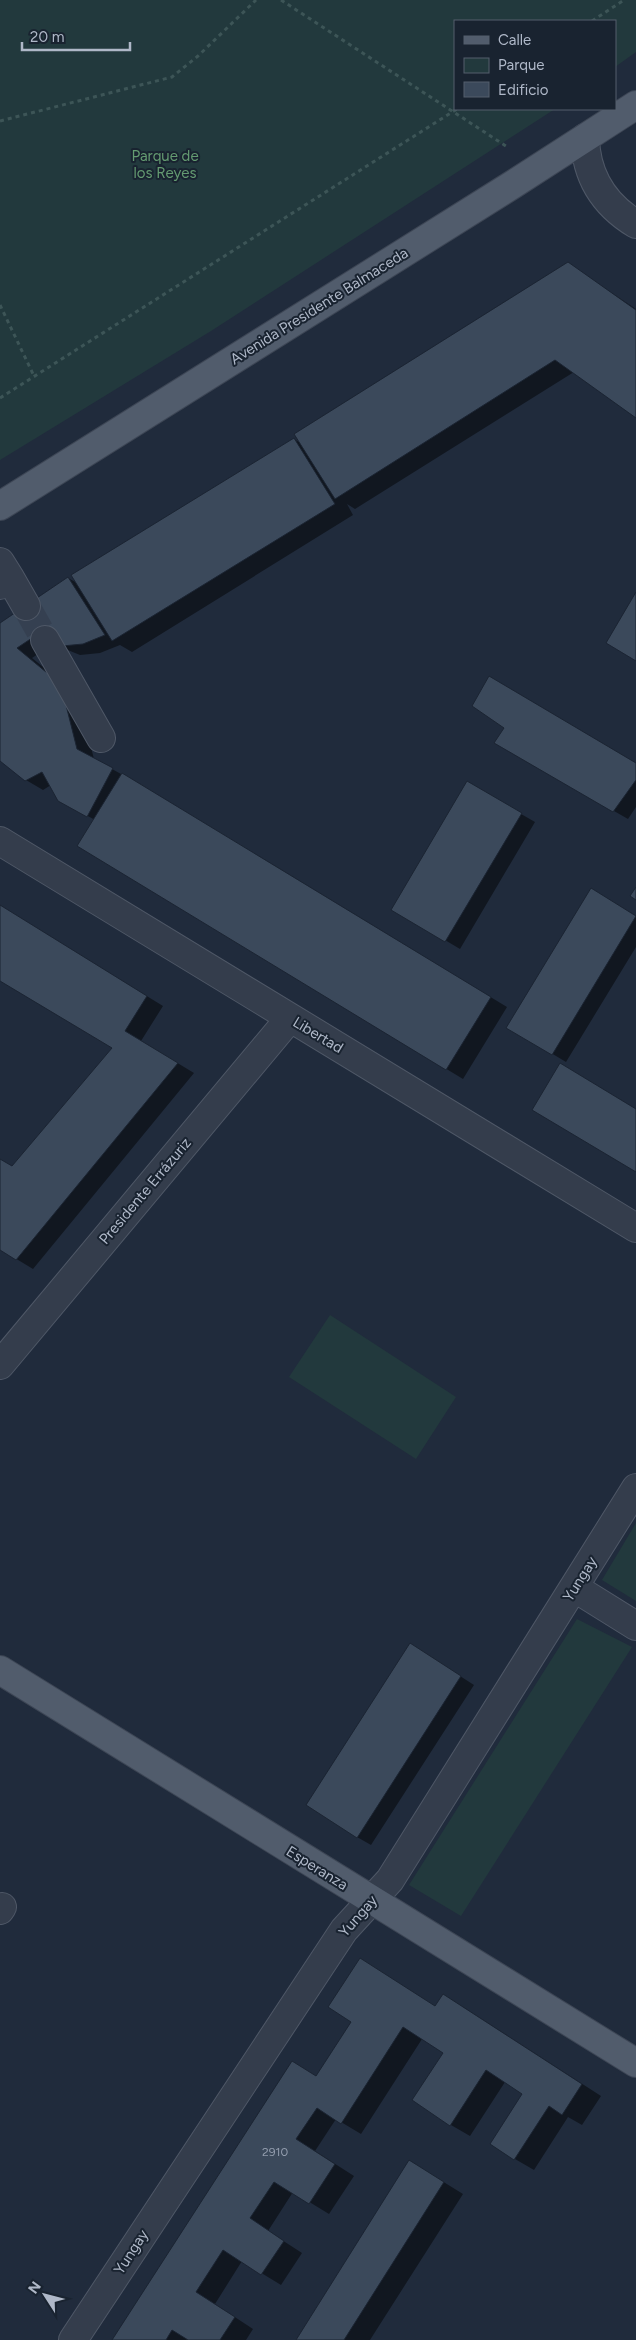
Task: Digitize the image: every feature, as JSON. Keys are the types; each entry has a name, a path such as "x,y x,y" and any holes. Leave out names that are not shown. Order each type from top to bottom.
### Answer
{"main road":[{"name":"Avenida Presidente Balmaceda","path":"0,506 539,168 636,105"},
{"name":"Esperanza","path":"0,1670 370,1901 636,2063"}],"street":[{"path":"585,138 588,168 594,182 616,210 636,224"},
{"path":"3,575 26,606"},
{"path":"45,640 101,738"},
{"name":"Libertad","path":"0,841 636,1228"},
{"name":"Presidente Errázuriz","path":"0,1365 290,1018"},
{"name":"Yungay","path":"73,2340 344,1930 390,1880 636,1488"},
{"path":"575,1588 636,1626"}],"path":[{"path":"0,121 172,77 198,56 256,0"},
{"path":"281,0 539,168"},
{"path":"594,20 624,0"},
{"path":"0,398 455,110"},
{"path":"0,305 34,376"}],"green space":[{"name":"Parque de los Reyes","path":"0,0 636,0 636,52 616,66 616,20 454,20 454,110 553,110 211,331 0,460"},
{"path":"330,1315 456,1397 416,1459 289,1377"},
{"path":"636,1523 636,1601 602,1580"},
{"path":"577,1619 632,1647 461,1916 409,1885"}],"building":[{"path":"568,262 636,310 636,418 555,360 335,499 294,434"},
{"path":"294,438 335,504 112,641 71,575"},
{"path":"68,577 105,635 83,644 62,646 35,636 17,648 52,677 65,701 77,749 113,768 87,817 58,801 42,772 25,781 0,761 0,623"},
{"path":"636,592 636,661 606,643"},
{"path":"489,676 636,763 636,780 613,812 494,743 504,728 472,706"},
{"path":"122,773 491,997 446,1070 77,846"},
{"path":"467,781 522,813 445,942 391,910"},
{"path":"636,887 636,900 630,896"},
{"path":"591,888 636,916 552,1055 506,1028"},
{"path":"0,905 147,996 125,1031 178,1063 16,1260 0,1250 0,1159 12,1166 112,1048 0,981"},
{"path":"560,1063 636,1109 636,1172 532,1110"},
{"path":"410,1643 461,1676 357,1838 306,1805"},
{"path":"360,1958 435,2006 443,1994 582,2084 562,2115 549,2106 514,2160 490,2144 522,2094 486,2070 450,2126 412,2100 443,2053 403,2027 341,2124 317,2108 296,2139 335,2164 309,2204 274,2182 250,2218 284,2241 261,2275 223,2250 196,2292 235,2317 220,2340 188,2340 172,2330 166,2340 112,2340 292,2061 316,2076 351,2022 328,2007"},
{"path":"409,2160 444,2182 344,2340 296,2340"}],"tunnel":[{"path":"26,606 45,640"}]}
